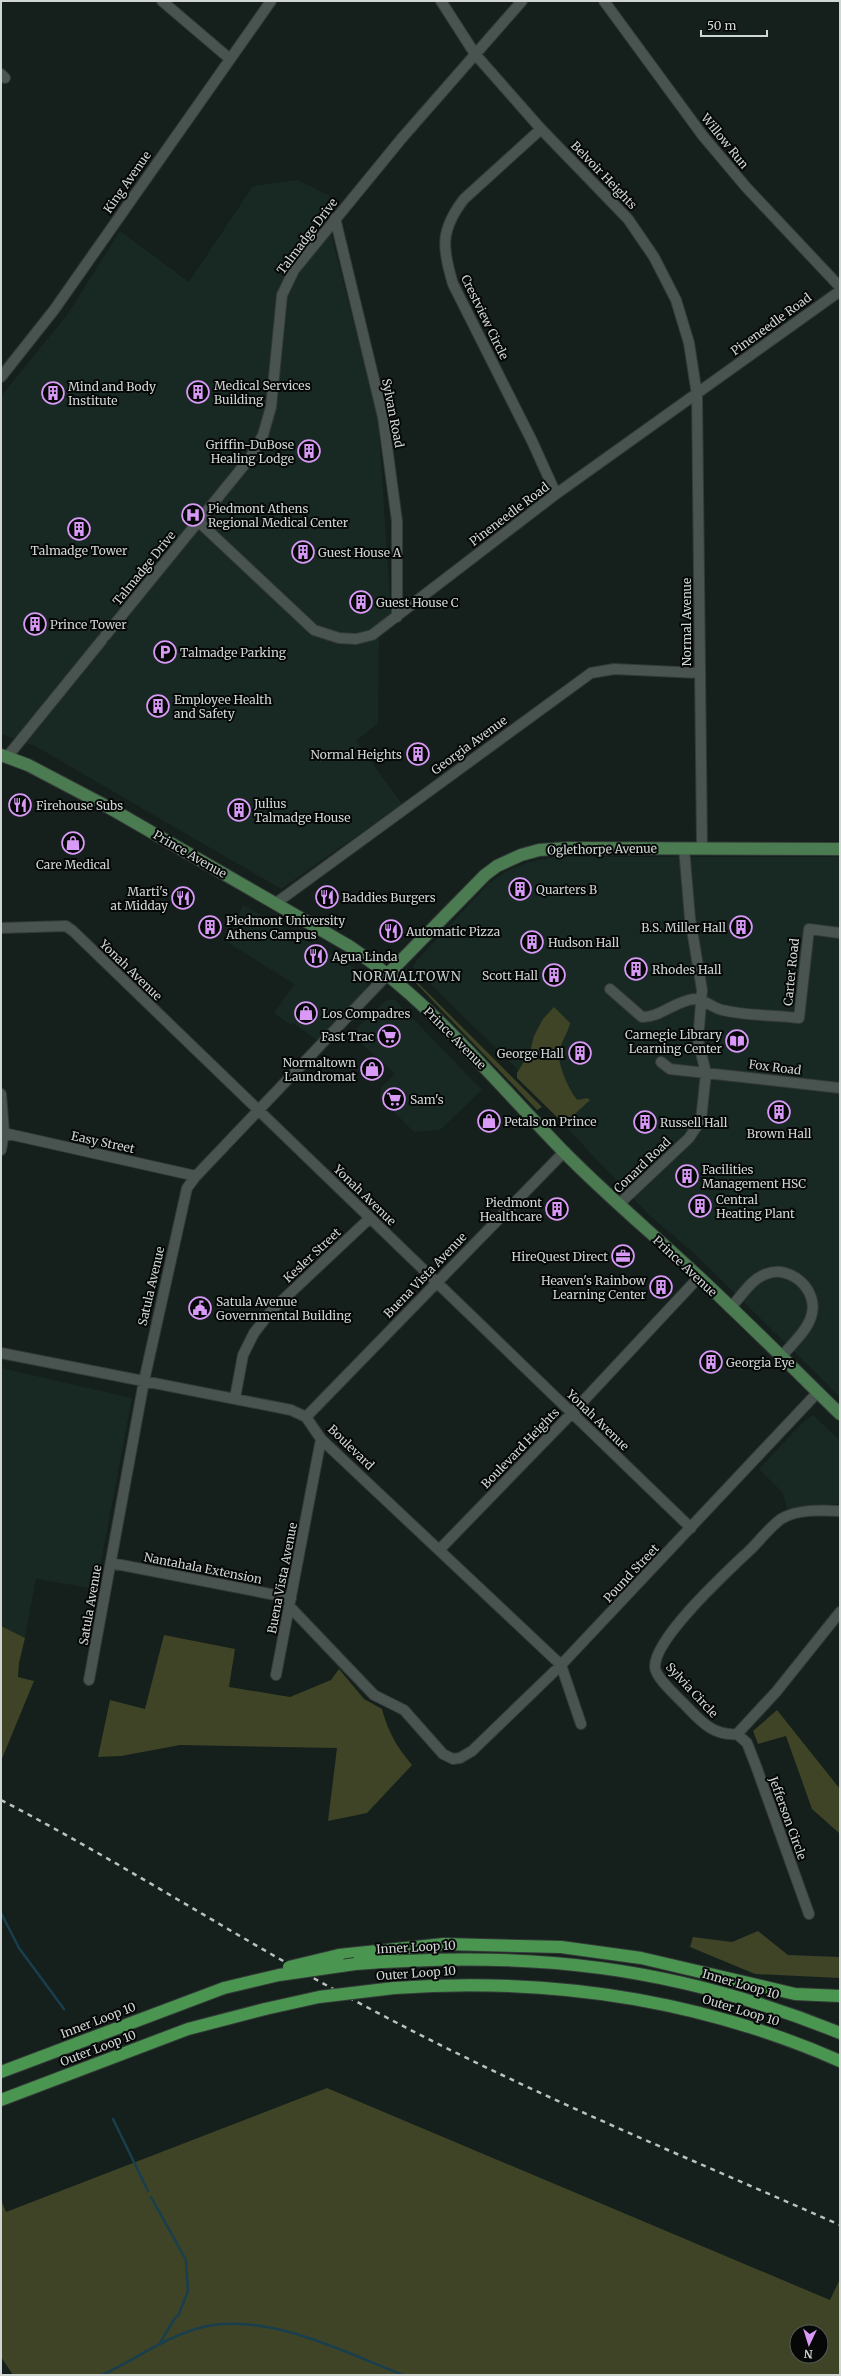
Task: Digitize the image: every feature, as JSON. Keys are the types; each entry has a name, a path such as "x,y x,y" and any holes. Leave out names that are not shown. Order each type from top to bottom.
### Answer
{"highway":[{"path":"224,1988 280,1969 339,1955 444,1944 561,1947 641,1958 795,1994 840,1996"},
{"name":"Inner Loop 10","path":"1,2072 224,1988 279,1975 355,1964 472,1958 547,1961 608,1968 673,1980 726,1993 840,2033"},
{"name":"Outer Loop 10","path":"1,2100 188,2029 318,1997 394,1988 492,1984 560,1988 613,1994 692,2010 749,2026 840,2060"}],"main road":[{"name":"Prince Avenue","path":"4,756 108,807 349,946 388,974 466,1048 564,1152 699,1277 840,1414"},
{"name":"Oglethorpe Avenue","path":"388,974 485,875 497,866 521,855 554,848 840,849"}],"street":[{"path":"162,1 230,59"},
{"name":"King Avenue","path":"1,377 54,310 271,1"},
{"name":"Belvoir Heights","path":"441,1 475,54 541,129 628,219 654,256 676,300 689,343 697,395"},
{"name":"Talmadge Drive","path":"4,756 199,522 250,458 263,435 271,407 282,294 294,270 336,218 475,54 522,1"},
{"name":"Willow Run","path":"604,1 702,134 746,187 840,287"},
{"name":"Crestview Circle","path":"541,129 464,199 455,212 446,232 445,256 453,284 532,441 556,494"},
{"name":"Sylvan Road","path":"336,218 383,417 397,521 397,617"},
{"name":"Pineneedle Road","path":"199,522 308,625 319,633 339,638 356,639 372,635 556,494 697,395 840,291"},
{"name":"Normal Avenue","path":"697,395 702,848"},
{"name":"Georgia Avenue","path":"276,903 591,673 614,669 699,673"},
{"path":"684,848 701,1000 698,1041 706,1073"},
{"name":"Yonah Avenue","path":"1,928 66,926 73,931 691,1528"},
{"name":"Carter Road","path":"701,1000 724,1011 799,1018 809,929 840,933"},
{"name":"Satula Avenue","path":"90,1680 144,1381 183,1200 187,1188 196,1176 388,974"},
{"path":"610,989 642,1017 650,1017 678,1003 701,1000"},
{"name":"Fox Road","path":"661,1062 670,1069 840,1088"},
{"name":"Conard Road","path":"619,1204 689,1138 699,1126 703,1114 706,1073"},
{"path":"1,1094 4,1133 1,1150"},
{"name":"Easy Street","path":"4,1133 196,1176"},
{"name":"Buena Vista Avenue","path":"306,1417 564,1152"},
{"name":"Kesler Street","path":"235,1398 243,1355 254,1333 272,1310 370,1218"},
{"path":"730,1308 757,1278 767,1273 786,1273 802,1282 812,1298 812,1316 804,1330 781,1356"},
{"name":"Boulevard Heights","path":"440,1549 572,1413 699,1277"},
{"path":"1,1353 235,1398 291,1410 306,1417"},
{"name":"Pound Street","path":"290,1602 374,1695 404,1710 443,1754 453,1759 460,1758 472,1751 561,1665 818,1392"},
{"name":"Boulevard","path":"306,1417 321,1439 440,1549 561,1665 581,1724"},
{"name":"Buena Vista Avenue","path":"276,1675 321,1439"},
{"name":"Sylvia Circle","path":"737,1734 728,1735 713,1730 684,1703 657,1674 655,1668 659,1650 693,1606 781,1519 808,1511 840,1511"},
{"name":"Nantahala Extension","path":"111,1563 290,1602"},
{"path":"737,1734 776,1692 840,1612"},
{"name":"Jefferson Circle","path":"737,1734 746,1743 756,1766 809,1914"}],"shaded area":[{"name":"Piedmont Athens Regional Medical Center","path":"298,180 330,196 327,218 378,417 391,613 379,638 378,723 356,741 402,804 281,889 35,746 1,734 1,396 67,315 120,231 189,282 253,186"},
{"path":"555,857 840,857 840,1397 696,1255 649,1215 564,1125 569,1120 413,967 416,961 489,883 509,870 529,862"},
{"path":"243,905 369,976 365,995 319,1042 293,1023 291,1025 274,1013 294,984 227,942"},
{"path":"386,1000 395,1000 482,1090 440,1130 414,1132 380,1098 381,1087 395,1074 351,1034"},
{"path":"1,1368 132,1398 96,1589 36,1579 25,1638 1,1626"},
{"path":"813,1415 840,1441 840,1502 837,1504 787,1509 783,1493 759,1469 801,1424"}],"green space":[{"path":"415,980 542,1107 537,1110 414,981"},
{"path":"554,1007 570,1023 559,1051 559,1060 563,1072 575,1097 578,1100 587,1098 590,1100 564,1124 517,1078 517,1073 530,1052 534,1036 543,1019"},
{"path":"1,1626 25,1638 19,1663 18,1677 34,1681 1,1761"},
{"path":"164,1635 235,1649 229,1687 290,1697 331,1680 339,1669 364,1699 382,1709 387,1725 394,1739 412,1765 367,1813 328,1821 337,1748 180,1745 121,1756 98,1757 110,1700 145,1709"},
{"path":"777,1710 840,1789 840,1837 839,1833 812,1809 786,1736 758,1744 753,1731"},
{"path":"758,1931 788,1955 840,1957 840,1978 755,1974 690,1947 693,1937 732,1942"},
{"path":"327,2088 830,2300 840,2279 840,2375 13,2375 1,2357 1,2200 6,2212"}],"waterway":[{"path":"1,1913 19,1948 64,2009"},
{"path":"113,2119 148,2191"},
{"path":"151,2197 186,2260 188,2291 178,2316 175,2318 160,2343"},
{"path":"102,2375 177,2336 203,2327 228,2324 253,2325 305,2337 403,2375"}],"railway":[{"path":"1,1800 96,1852 284,1962 436,2043 550,2098 840,2225"}],"place":[{"name":"Medical Services Building","path":"198,392"},
{"name":"Mind and Body Institute","path":"53,393"},
{"name":"Griffin-DuBose Healing Lodge","path":"309,451"},
{"name":"Piedmont Athens Regional Medical Center","path":"193,515"},
{"name":"Talmadge Tower","path":"79,529"},
{"name":"Guest House A","path":"303,552"},
{"name":"Guest House C","path":"361,602"},
{"name":"Prince Tower","path":"35,624"},
{"name":"Talmadge Parking","path":"165,652"},
{"name":"Employee Health and Safety","path":"158,706"},
{"name":"Normal Heights","path":"418,754"},
{"name":"Firehouse Subs","path":"20,805"},
{"name":"Julius Talmadge House","path":"239,810"},
{"name":"Care Medical","path":"73,843"},
{"name":"Quarters B","path":"520,889"},
{"name":"Baddies Burgers","path":"327,897"},
{"name":"Marti's at Midday","path":"183,898"},
{"name":"Piedmont University Athens Campus","path":"210,927"},
{"name":"B.S. Miller Hall","path":"741,927"},
{"name":"Automatic Pizza","path":"391,931"},
{"name":"Hudson Hall","path":"532,942"},
{"name":"Agua Linda","path":"316,956"},
{"name":"Rhodes Hall","path":"636,969"},
{"name":"Scott Hall","path":"554,975"},
{"name":"Los Compadres","path":"306,1013"},
{"name":"Fast Trac","path":"389,1036"},
{"name":"Carnegie Library Learning Center","path":"737,1041"},
{"name":"George Hall","path":"580,1053"},
{"name":"Normaltown Laundromat","path":"372,1069"},
{"name":"Sam's","path":"394,1099"},
{"name":"Brown Hall","path":"779,1112"},
{"name":"Petals on Prince","path":"489,1121"},
{"name":"Russell Hall","path":"645,1122"},
{"name":"Facilities Management HSC","path":"687,1176"},
{"name":"Central Heating Plant","path":"700,1206"},
{"name":"Piedmont Healthcare","path":"557,1209"},
{"name":"HireQuest Direct","path":"623,1256"},
{"name":"Heaven's Rainbow Learning Center","path":"661,1287"},
{"name":"Satula Avenue Governmental Building","path":"200,1308"},
{"name":"Georgia Eye","path":"711,1362"}],"district":[{"name":"NORMALTOWN","path":"407,976"}]}
